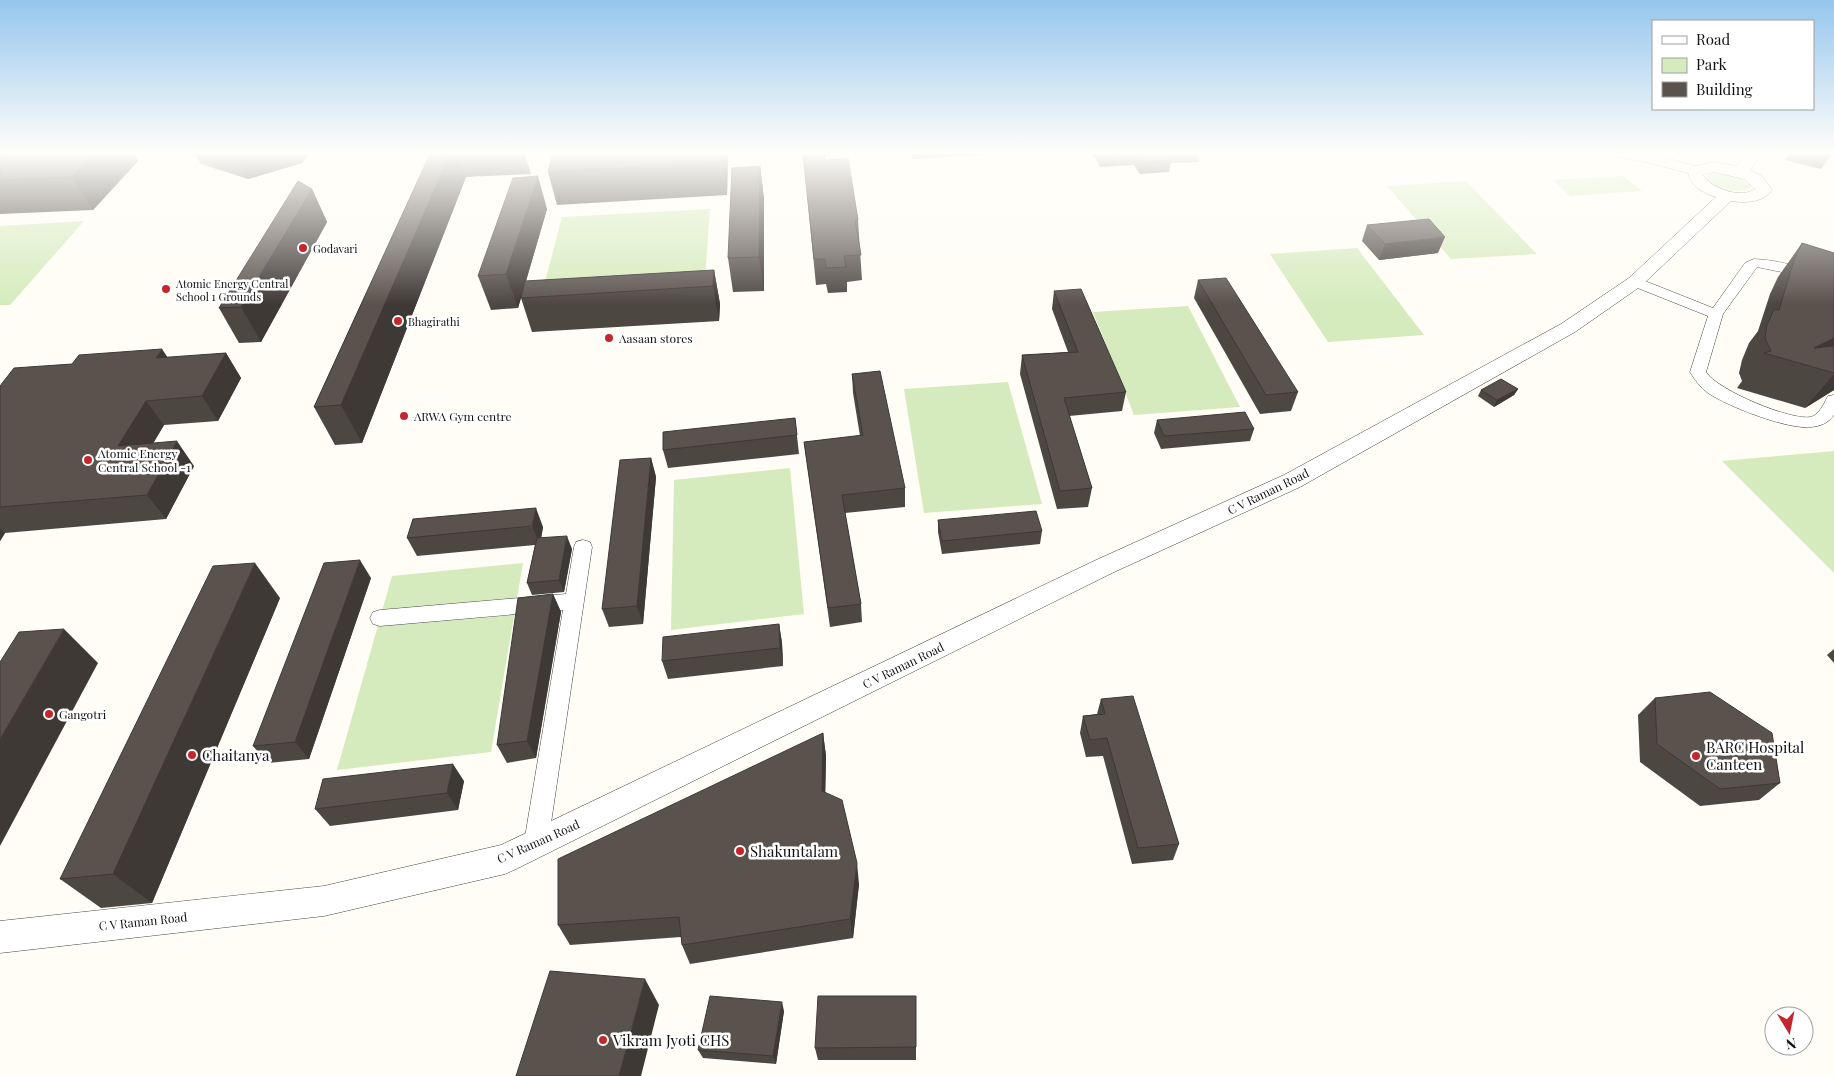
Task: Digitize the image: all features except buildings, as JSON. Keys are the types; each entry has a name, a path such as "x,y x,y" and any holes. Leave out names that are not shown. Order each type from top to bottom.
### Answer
{"street":[{"name":"C V Raman Road","path":"0,937 324,901 505,858 1103,568 1292,481 1568,328 1635,282 1717,204"},
{"path":"1834,288 1822,281 1787,268 1754,263 1716,314 1698,372 1700,379 1724,395 1791,420 1814,423 1822,419 1834,400"},
{"path":"1635,282 1716,314"},
{"path":"536,843 583,547"},
{"path":"380,618 575,601"}],"green space":[{"path":"1403,204 1489,204 1537,254 1451,259"},
{"path":"710,209 704,291 540,301 562,217"},
{"path":"84,221 10,305 0,305 0,226"},
{"path":"1357,248 1424,335 1328,342 1270,254"},
{"path":"1188,306 1240,407 1134,415 1093,312"},
{"path":"1008,382 1042,504 924,513 904,389"},
{"path":"1834,451 1834,573 1722,461"},
{"path":"790,468 804,614 671,630 674,480"},
{"path":"523,563 491,752 337,770 392,576"}],"place":[{"name":"Godavari","path":"303,248"},
{"name":"Atomic Energy Central School 1 Grounds","path":"166,289"},
{"name":"Bhagirathi","path":"398,321"},
{"name":"Aasaan stores","path":"609,338"},
{"name":"ARWA Gym centre","path":"404,416"},
{"name":"Atomic Energy Central School -1","path":"88,460"},
{"name":"Gangotri","path":"49,714"},
{"name":"Chaitanya","path":"192,755"},
{"name":"BARC Hospital Canteen","path":"1696,756"},
{"name":"Shakuntalam","path":"740,851"},
{"name":"Vikram Jyoti CHS","path":"603,1040"}]}
